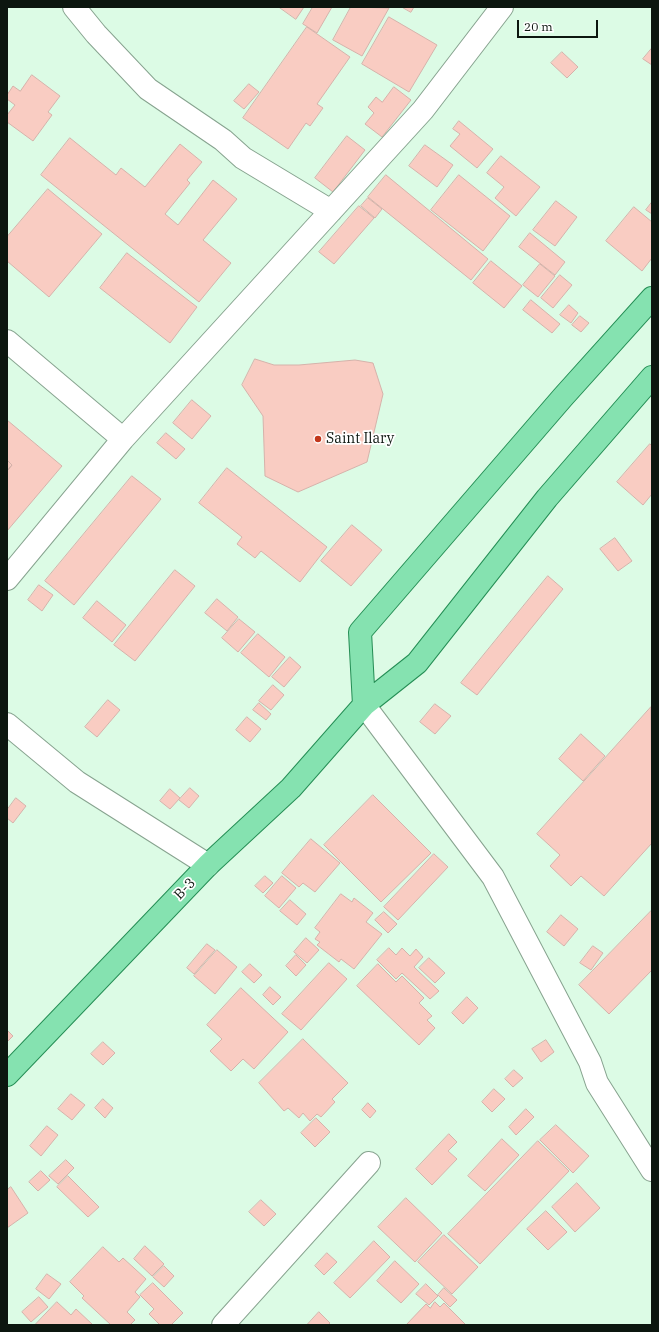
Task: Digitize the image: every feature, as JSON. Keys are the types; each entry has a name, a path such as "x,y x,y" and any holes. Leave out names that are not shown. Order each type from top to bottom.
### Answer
{"main road":[{"path":"364,705 360,632 563,397 652,298"},
{"name":"B-3","path":"7,1075 208,865 291,788 364,705 417,663 547,498 652,377"}],"street":[{"path":"74,7 96,34 148,89 223,140 243,158 331,211"},
{"path":"7,579 123,439 423,110 502,7"},
{"path":"7,341 123,439"},
{"path":"364,705 493,877 590,1062 597,1083 652,1170"},
{"path":"7,724 77,782 208,865"},
{"path":"234,1321 369,1163"}],"building":[{"path":"279,7 304,7 296,19"},
{"path":"313,7 332,7 317,33 303,24"},
{"path":"351,7 389,8 362,56 333,40"},
{"path":"402,7 414,7 411,12"},
{"path":"389,17 437,45 409,92 362,64"},
{"path":"307,27 350,57 317,104 323,108 310,126 306,123 288,149 243,118"},
{"path":"652,48 652,65 643,59"},
{"path":"562,52 578,67 567,78 551,63"},
{"path":"32,75 60,96 48,112 52,115 33,141 7,122 7,115 15,105 7,99 7,95 13,86 20,91"},
{"path":"249,84 259,92 244,109 234,101"},
{"path":"394,87 411,100 382,137 365,124 374,113 368,107 376,97 382,102"},
{"path":"459,121 493,149 477,168 450,146 460,134 453,129"},
{"path":"347,136 365,150 333,192 315,178"},
{"path":"70,138 116,175 121,168 145,187 180,144 202,162 187,180 190,183 165,214 178,225 213,180 237,199 203,240 231,263 199,302 41,175"},
{"path":"425,145 453,165 437,187 409,166"},
{"path":"501,156 540,187 516,216 495,198 504,187 487,173"},
{"path":"386,175 488,259 471,280 368,197"},
{"path":"459,175 510,216 483,251 431,210"},
{"path":"48,189 102,234 49,297 7,261 7,237"},
{"path":"368,198 382,209 375,218 361,206"},
{"path":"556,201 577,217 555,246 533,230"},
{"path":"652,202 652,214 646,210"},
{"path":"359,206 374,218 334,264 319,252"},
{"path":"634,207 652,222 652,258 642,271 606,241"},
{"path":"530,233 565,262 555,275 519,247"},
{"path":"127,253 197,307 170,343 100,288"},
{"path":"491,261 522,286 504,308 473,283"},
{"path":"540,264 555,276 538,297 523,285"},
{"path":"560,275 572,285 553,308 541,298"},
{"path":"531,300 560,324 552,333 523,310"},
{"path":"569,305 578,313 571,323 560,315"},
{"path":"580,316 589,323 581,332 572,325"},
{"name":"Saint Ilary","path":"255,359 274,365 299,365 355,360 373,363 383,394 367,462 298,492 265,476 263,416 242,385"},
{"path":"192,400 211,416 192,439 173,423"},
{"path":"7,420 62,466 7,531 7,471 12,465 7,460"},
{"path":"166,433 185,449 176,459 157,443"},
{"path":"650,444 652,446 652,494 643,505 617,482"},
{"path":"7,460 12,465 7,471"},
{"path":"227,468 327,547 300,582 261,551 255,558 237,544 242,537 199,503"},
{"path":"132,476 161,499 74,605 45,581"},
{"path":"352,525 382,550 351,586 321,561"},
{"path":"615,538 632,561 618,571 600,549"},
{"path":"175,570 195,586 135,661 114,645"},
{"path":"548,576 563,589 477,695 461,683"},
{"path":"39,585 53,595 42,611 28,600"},
{"path":"217,599 238,617 227,631 205,613"},
{"path":"97,601 126,625 112,642 83,618"},
{"path":"239,619 255,632 238,652 222,638"},
{"path":"258,634 285,657 269,677 241,653"},
{"path":"290,657 301,667 284,687 272,677"},
{"path":"273,685 284,695 271,710 259,701"},
{"path":"108,700 120,710 97,737 85,727"},
{"path":"259,703 271,714 266,720 253,710"},
{"path":"435,704 451,716 435,734 420,722"},
{"path":"651,707 652,843 604,896 581,876 571,886 550,866 560,855 537,834"},
{"path":"247,717 261,729 250,742 236,730"},
{"path":"581,734 605,756 583,781 559,759"},
{"path":"190,788 199,796 189,808 179,800"},
{"path":"170,789 180,798 170,809 160,801"},
{"path":"373,795 431,853 381,902 324,845"},
{"path":"16,798 26,806 13,823 7,818 7,810"},
{"path":"311,839 340,863 315,892 303,883 299,887 282,873"},
{"path":"434,854 448,867 398,920 384,907"},
{"path":"265,876 273,883 263,893 255,886"},
{"path":"282,876 296,888 279,908 265,896"},
{"path":"341,894 352,902 354,898 373,913 366,922 382,934 354,969 341,959 339,962 317,945 320,942 315,939 320,932 315,928"},
{"path":"290,900 306,914 297,925 280,911"},
{"path":"652,910 652,970 609,1014 579,985"},
{"path":"384,912 397,924 388,933 375,920"},
{"path":"561,915 578,929 564,946 547,932"},
{"path":"306,938 319,950 307,963 294,952"},
{"path":"207,944 215,950 194,974 187,968"},
{"path":"593,946 603,953 591,970 580,963"},
{"path":"389,948 396,955 402,948 410,956 416,949 423,957 414,967 439,991 430,999 402,973 396,979 377,960"},
{"path":"217,950 237,967 215,994 194,976"},
{"path":"296,955 306,965 296,976 286,966"},
{"path":"429,958 445,973 435,983 419,968"},
{"path":"329,963 347,979 301,1030 282,1014"},
{"path":"250,964 262,975 254,983 242,972"},
{"path":"378,964 396,982 402,976 424,998 419,1003 432,1016 427,1020 435,1028 419,1045 357,986"},
{"path":"270,987 281,997 273,1005 263,995"},
{"path":"241,988 288,1032 254,1069 243,1059 231,1071 210,1051 222,1039 207,1025"},
{"path":"467,997 478,1008 463,1024 452,1013"},
{"path":"7,1030 13,1036 7,1042"},
{"path":"303,1039 348,1083 332,1099 335,1102 321,1117 317,1114 310,1121 303,1113 299,1118 288,1108 284,1111 259,1083"},
{"path":"546,1040 554,1052 541,1062 532,1049"},
{"path":"103,1042 115,1053 103,1065 91,1054"},
{"path":"514,1070 523,1078 513,1087 505,1079"},
{"path":"494,1089 505,1099 492,1112 482,1102"},
{"path":"71,1094 85,1105 72,1120 58,1109"},
{"path":"103,1099 113,1108 105,1118 95,1108"},
{"path":"368,1103 376,1111 370,1118 362,1110"},
{"path":"526,1109 534,1117 516,1135 509,1127"},
{"path":"316,1118 330,1132 315,1147 301,1133"},
{"path":"556,1125 589,1156 573,1173 540,1140"},
{"path":"47,1126 58,1135 41,1156 30,1146"},
{"path":"449,1134 457,1142 448,1151 457,1159 432,1185 416,1169"},
{"path":"502,1139 519,1155 485,1191 468,1176"},
{"path":"538,1141 569,1171 480,1264 448,1234"},
{"path":"66,1160 74,1168 58,1184 49,1176"},
{"path":"41,1171 50,1180 38,1191 29,1182"},
{"path":"68,1176 99,1207 88,1217 57,1187"},
{"path":"577,1183 600,1208 575,1232 552,1207"},
{"path":"11,1187 28,1213 7,1228 7,1190"},
{"path":"406,1198 442,1233 415,1262 378,1227"},
{"path":"261,1200 276,1214 264,1226 249,1212"},
{"path":"546,1211 567,1232 548,1250 527,1229"},
{"path":"444,1235 478,1267 452,1294 418,1262"},
{"path":"374,1241 390,1257 350,1298 334,1283"},
{"path":"145,1246 164,1264 152,1276 134,1259"},
{"path":"103,1247 119,1262 123,1258 146,1279 135,1292 140,1297 127,1312 135,1320 130,1325 111,1325 82,1298 84,1296 70,1282"},
{"path":"327,1253 337,1262 324,1275 315,1266"},
{"path":"395,1261 419,1284 401,1303 377,1281"},
{"path":"164,1266 174,1276 164,1287 153,1277"},
{"path":"47,1274 61,1284 49,1299 36,1289"},
{"path":"153,1283 183,1313 171,1325 160,1325 149,1314 154,1309 140,1295"},
{"path":"426,1284 438,1296 429,1305 416,1294"},
{"path":"444,1288 457,1300 450,1307 438,1295"},
{"path":"39,1297 48,1307 31,1322 22,1312"},
{"path":"57,1302 71,1315 76,1309 93,1325 35,1325"},
{"path":"435,1302 440,1307 444,1303 466,1325 406,1325 426,1304 430,1308"},
{"path":"319,1312 330,1323 328,1325 307,1325"}],"place":[{"name":"Saint Ilary","path":"318,439"}]}
